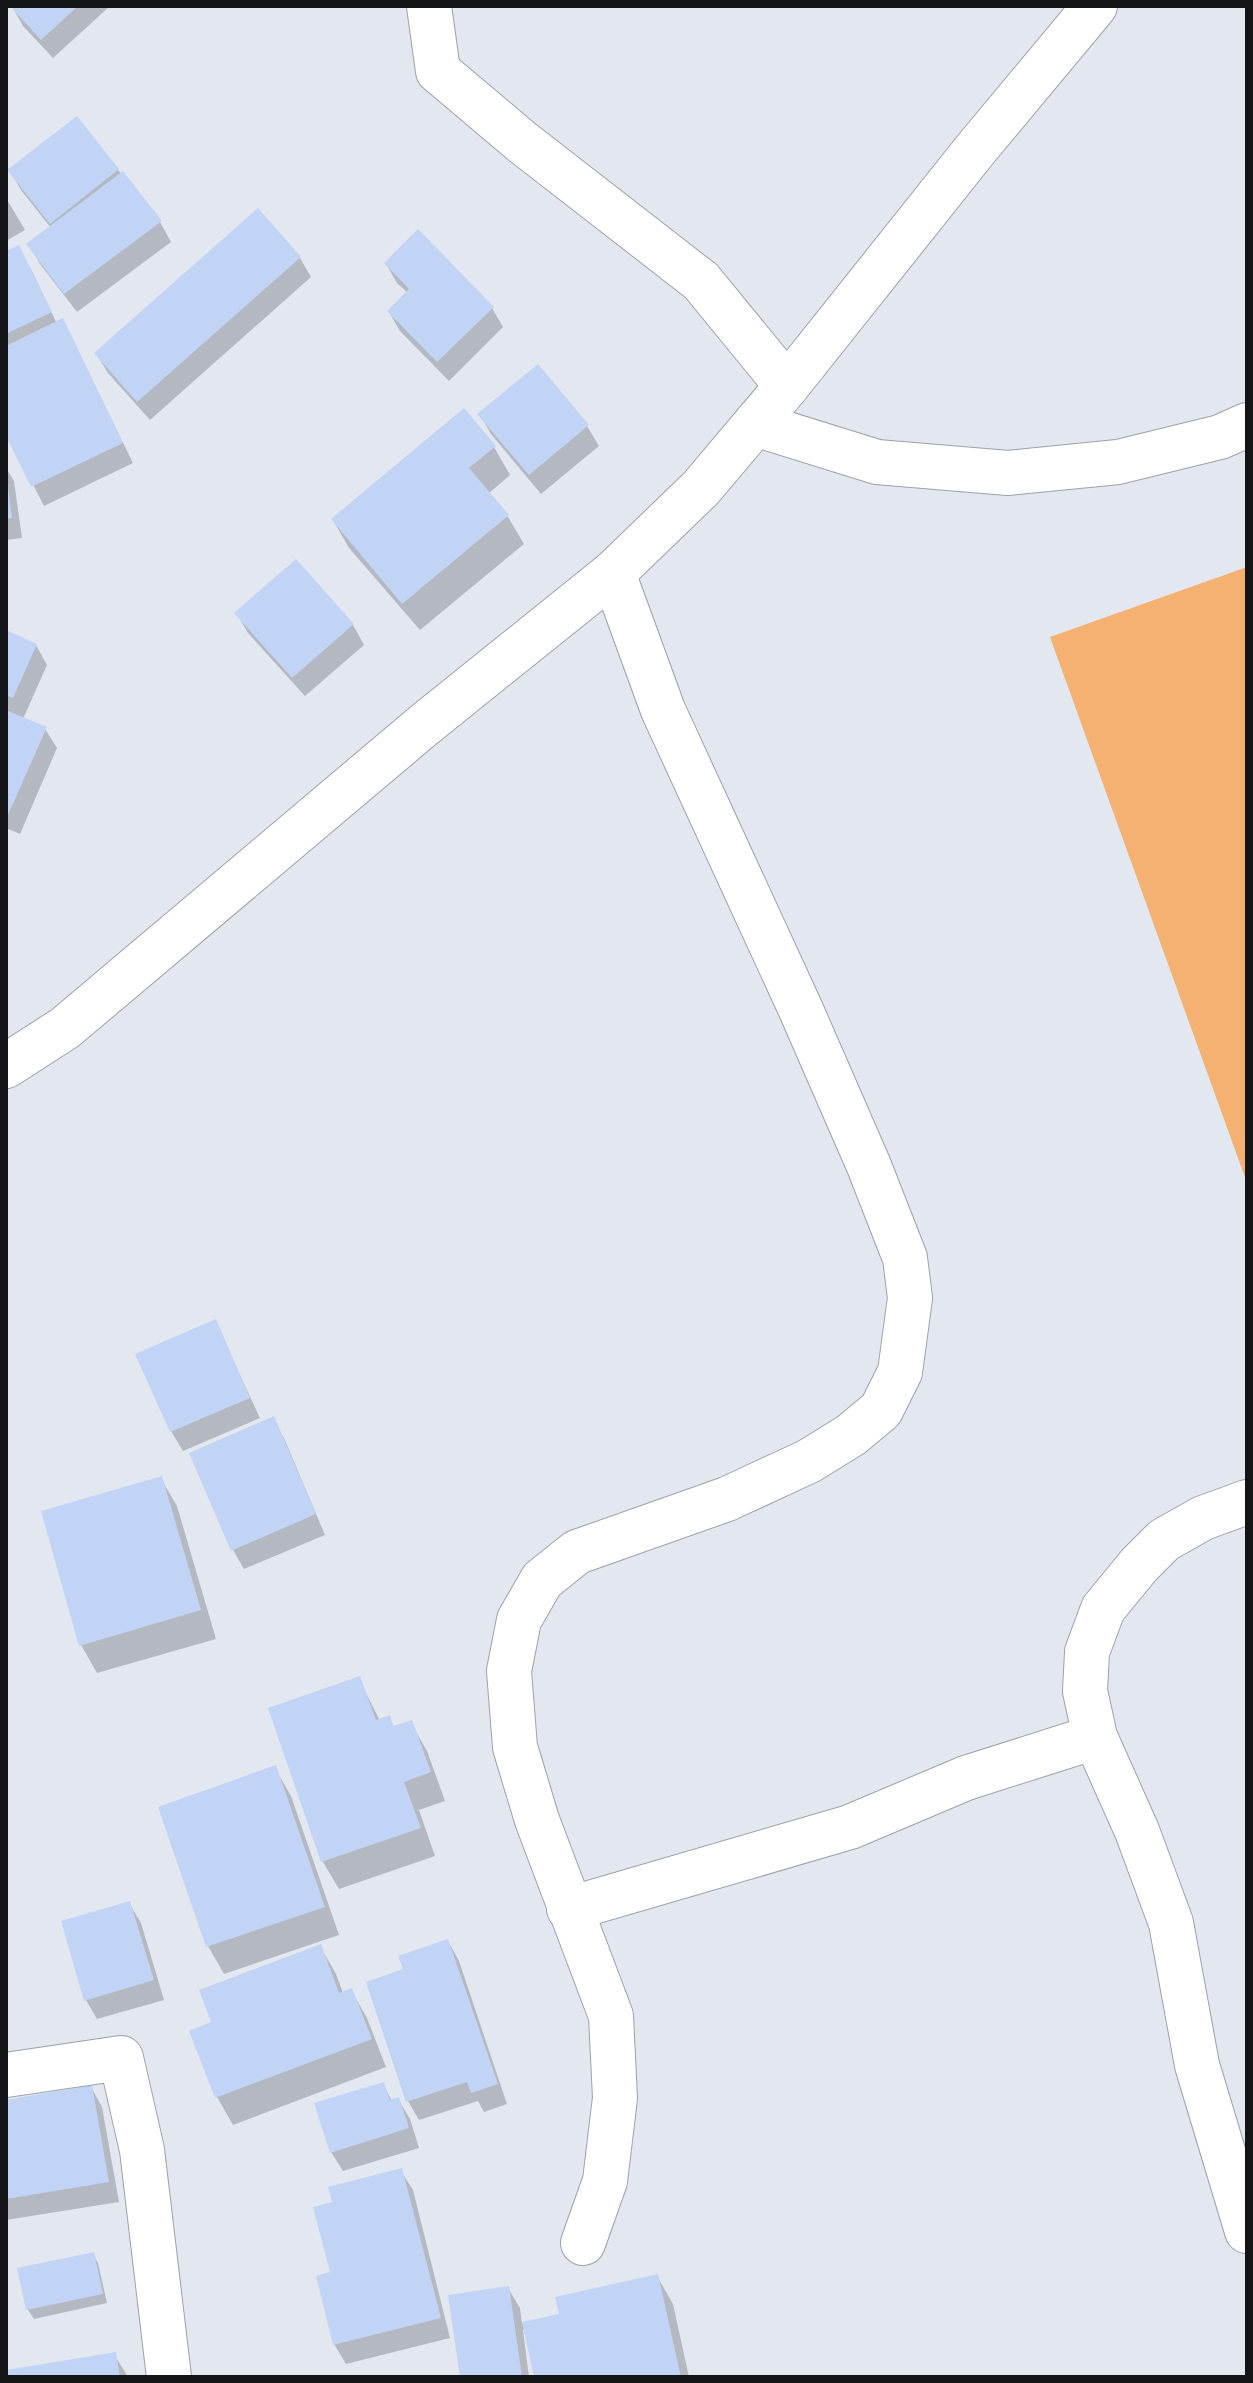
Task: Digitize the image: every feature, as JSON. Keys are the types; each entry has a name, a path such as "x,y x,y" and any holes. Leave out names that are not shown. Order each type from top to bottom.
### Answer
{"street":[{"path":"429,6 438,71 522,142 701,281 787,386"},
{"path":"6,1066 65,1028 424,725 613,573 701,488 1095,6"},
{"path":"755,424 877,462 1008,473 1118,462 1220,437 1247,425"},
{"path":"583,2243 605,2181 615,2098 611,2016 537,1820 515,1747 509,1671 519,1620 542,1580 577,1552 727,1499 809,1461 851,1435 881,1410 900,1372 910,1298 905,1258 869,1166 663,710 613,573"},
{"path":"1247,1502 1203,1518 1164,1540 1103,1609 1087,1652 1085,1691 1095,1737 1137,1831 1171,1923 1197,2065 1247,2231"},
{"path":"569,1909 850,1827 966,1778 1095,1737"},
{"path":"6,2075 121,2058 142,2150 169,2377"}],"shaded area":[{"path":"1247,567 1247,1183 1050,637"}],"building":[{"path":"10,6 78,6 41,40"},
{"path":"77,116 119,169 50,224 7,170"},
{"path":"123,171 162,221 64,294 26,244"},
{"path":"258,208 301,257 137,402 94,353"},
{"path":"418,229 494,307 437,362 387,311 409,289 384,263"},
{"path":"19,245 52,312 6,334 6,251"},
{"path":"63,318 123,443 31,487 6,436 6,346"},
{"path":"538,364 589,425 529,475 477,414"},
{"path":"464,408 496,446 469,468 509,515 402,604 331,519"},
{"path":"6,488 12,518 6,519"},
{"path":"296,559 354,624 292,678 234,613"},
{"path":"6,630 37,644 13,698 6,695"},
{"path":"6,710 47,727 8,815 6,814"},
{"path":"216,1319 250,1398 170,1432 135,1354"},
{"path":"274,1416 316,1514 231,1551 189,1453"},
{"path":"162,1476 201,1610 79,1646 41,1511"},
{"path":"360,1676 376,1720 390,1715 393,1726 412,1720 431,1772 404,1782 421,1828 321,1862 268,1708"},
{"path":"276,1765 325,1907 206,1947 158,1807"},
{"path":"130,1901 154,1980 84,2001 61,1921"},
{"path":"448,1939 498,2084 471,2093 467,2082 406,2102 366,1982 403,1969 398,1956"},
{"path":"321,1944 339,1993 352,1988 372,2039 215,2098 189,2031 211,2022 199,1990"},
{"path":"384,2082 390,2100 399,2097 409,2128 330,2153 314,2103"},
{"path":"92,2085 109,2182 6,2199 6,2100"},
{"path":"402,2168 441,2318 333,2345 316,2276 330,2272 313,2207 332,2202 328,2187"},
{"path":"94,2252 103,2294 26,2310 17,2268"},
{"path":"658,2274 681,2377 534,2377 522,2322 559,2314 555,2297"},
{"path":"509,2286 522,2377 460,2377 448,2295"},
{"path":"116,2352 120,2377 6,2377 6,2370"}]}
